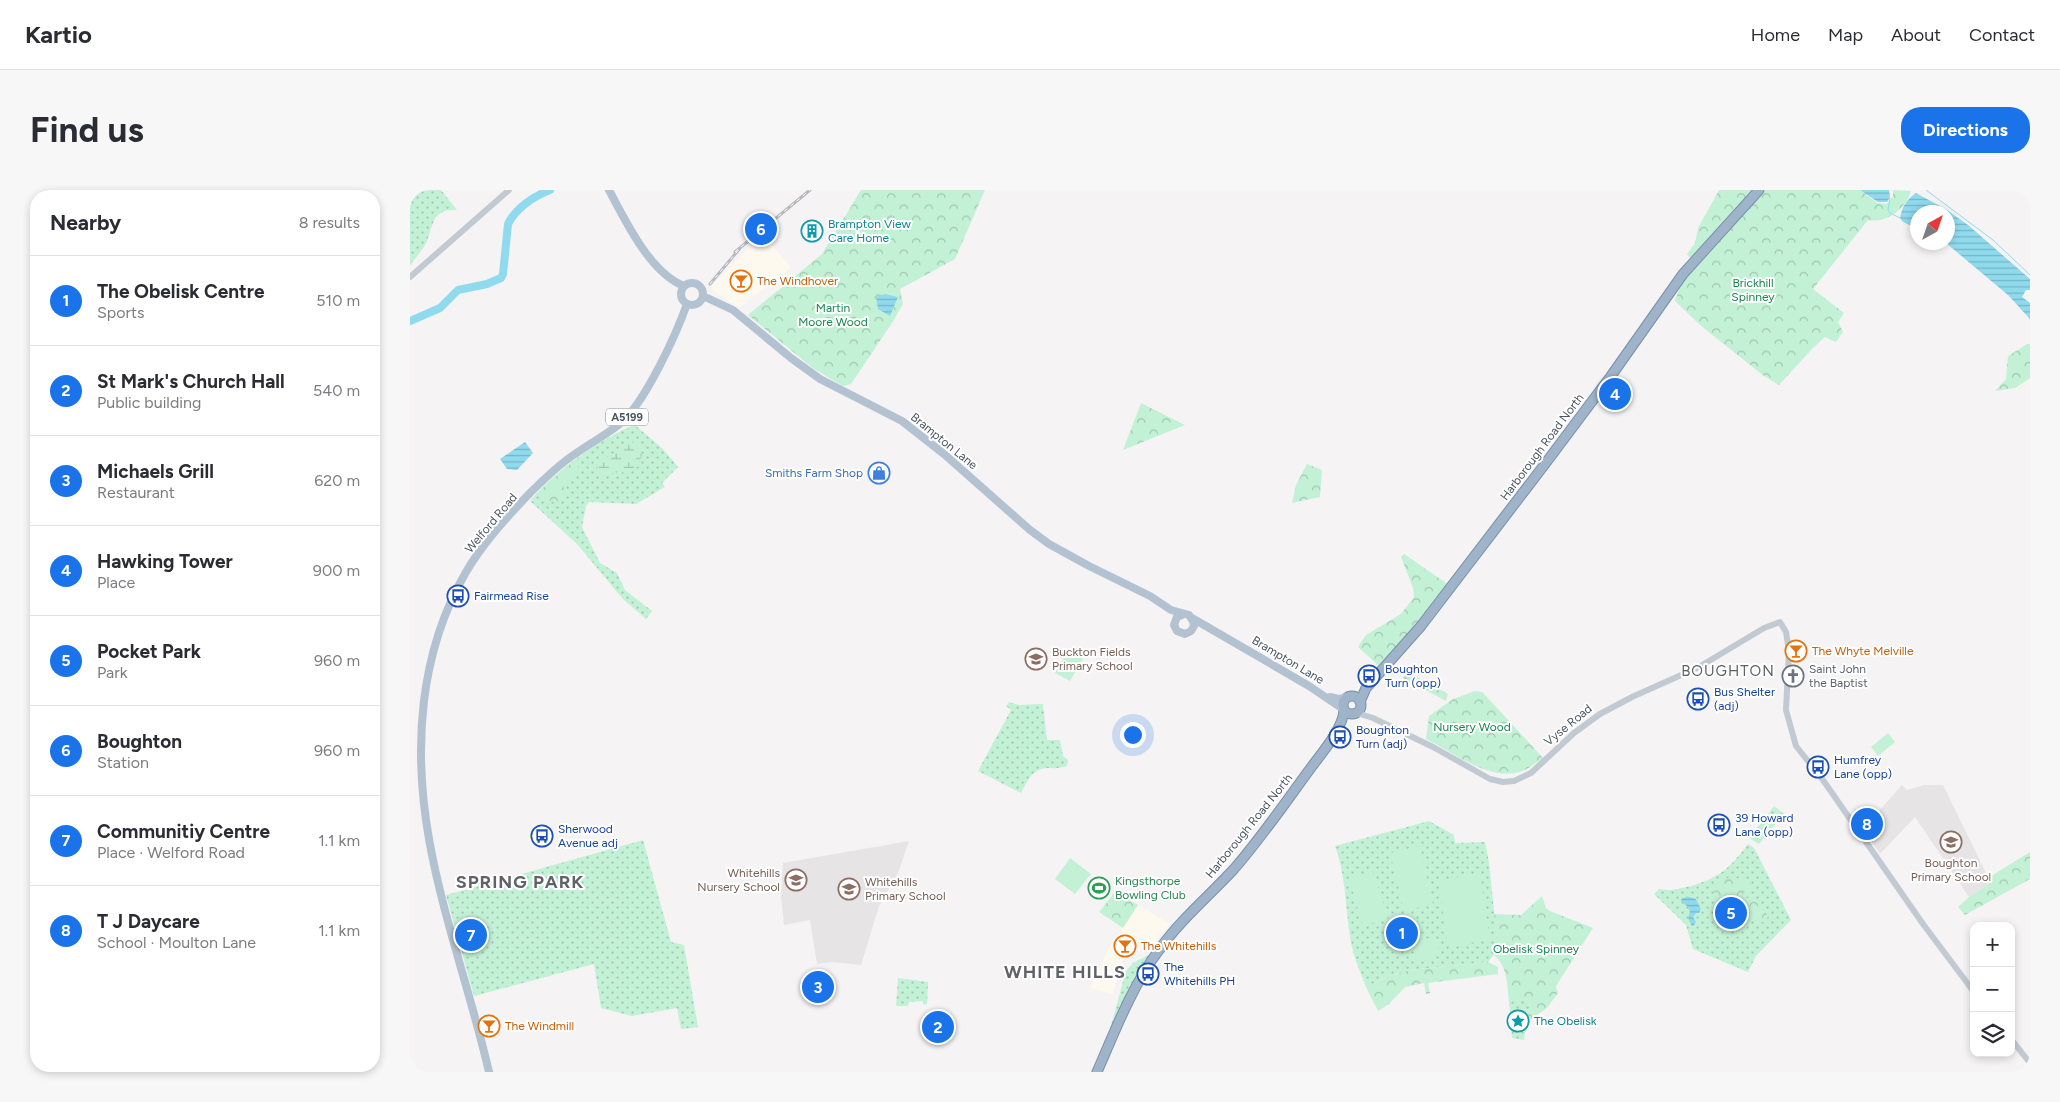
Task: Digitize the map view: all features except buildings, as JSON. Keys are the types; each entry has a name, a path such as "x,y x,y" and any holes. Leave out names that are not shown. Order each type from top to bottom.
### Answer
{"highway":[{"name":"Harborough Road North","path":"1381,672 1421,626 1545,464 1611,376 1683,274 1759,190"},
{"path":"1326,747 1341,722 1344,709 1343,702 1381,672"},
{"path":"1326,747 1358,708 1363,692 1381,672"},
{"path":"1347,697 1354,696 1358,708"},
{"path":"1344,709 1348,714 1358,708"},
{"name":"Harborough Road North","path":"1097,1072 1134,994 1159,949 1241,860 1326,747"}],"main road":[{"path":"609,190 639,241 655,262 682,288 682,298 687,304 698,303 703,296 702,289 696,283 688,283 682,288"},
{"name":"Brampton Lane","path":"703,296 733,310 820,379 902,422 944,454 1030,530 1049,544 1150,596 1167,608 1192,618 1326,696 1344,709"},
{"name":"Welford Road","path":"489,1072 436,872 426,817 421,765 421,730 424,693 431,658 441,624 455,592 482,547 502,523 542,482 574,454 621,423 632,411 646,390 677,330 687,304"},
{"path":"1167,608 1174,625 1180,633 1186,634 1198,629 1212,630"},
{"path":"1174,625 1177,617 1184,614"},
{"path":"1191,631 1194,626 1192,618"},
{"path":"1326,696 1339,699 1347,697"}],"street":[{"path":"410,277 509,190"},
{"name":"Vyse Road","path":"1358,708 1364,710 1373,718 1447,754 1486,778 1499,782 1514,781 1530,773 1574,733 1600,714 1632,697 1699,667 1774,623 1780,622 1785,627 1788,641 1786,704 1798,750 1828,787 1923,924 1970,987"},
{"path":"2015,1044 2030,1063"}],"shaded area":[{"path":"763,234 791,268 741,306 737,306 714,291 711,286"},
{"name":"Boughton Primary School","path":"1902,785 1907,790 1924,785 1943,785 1991,883 1969,897 1915,817 1880,854 1863,829"},
{"name":"Whitehills Primary School","path":"909,841 898,873 879,906 861,965 832,962 817,964 810,920 784,925 781,897 783,863"},
{"path":"1138,905 1170,924 1153,944 1123,959 1113,994 1090,988 1108,949"}],"green space":[{"path":"410,190 441,190 457,210 443,212 435,218 427,241 410,265"},
{"name":"Martin Moore Wood","path":"861,190 985,190 955,259 900,289 903,304 892,323 851,384 843,386 814,369 748,315 822,254"},
{"name":"Brickhill Spinney","path":"1719,190 1860,190 1877,203 1887,204 1893,196 1893,190 1911,191 1905,203 1895,213 1882,220 1868,220 1813,289 1844,313 1838,322 1843,332 1836,342 1825,337 1779,385 1764,376 1700,325 1675,301 1682,281 1706,251 1690,258 1687,254 1695,243 1698,228"},
{"path":"2030,344 2030,378 2015,388 1995,391 2006,379 2008,356"},
{"path":"1141,403 1185,425 1123,450"},
{"path":"635,425 663,449 678,467 662,483 665,487 636,504 589,502 586,506 582,527 600,563 617,573 625,590 652,611 646,619 623,599 577,544 530,501 551,479 579,457","holes":["642,455 625,472 601,474"]},
{"path":"631,441 640,448 642,455 637,467 625,472 601,474 596,470 600,462"},
{"path":"575,460 579,469 563,485 565,492 556,503 535,495"},
{"path":"1307,464 1322,470 1320,497 1292,503 1296,485"},
{"path":"1404,554 1449,585 1422,620 1379,666 1358,647 1366,635 1401,614 1414,597 1413,588 1401,557"},
{"path":"1068,650 1083,659 1070,681 1055,673"},
{"path":"1408,672 1448,694 1446,701 1403,678"},
{"name":"Nursery Wood","path":"1475,691 1482,692 1543,758 1519,772 1507,774 1483,769 1471,764 1426,739 1429,716 1453,699"},
{"path":"1009,702 1019,705 1043,704 1047,740 1060,740 1063,756 1068,760 1067,766 1042,769 1034,773 1021,793 978,771 1011,710 1006,706"},
{"path":"1888,733 1895,742 1878,756 1871,747"},
{"path":"1774,806 1784,814 1759,844 1752,840 1744,830 1755,831"},
{"path":"1429,821 1454,835 1455,843 1485,842 1489,862 1498,949 1488,962 1409,970 1386,977 1366,987 1352,947 1342,870 1335,846"},
{"path":"643,840 671,942 684,945 698,1027 681,1029 677,1008 632,1016 601,1008 594,964 474,996 446,895"},
{"path":"1748,844 1754,848 1791,920 1756,956 1748,972 1693,949 1686,925 1654,894 1659,889 1679,889 1712,878 1727,868"},
{"path":"1420,846 1433,904 1404,911 1390,853"},
{"path":"2030,852 2030,879 1965,915 1958,907 1969,897 1991,883 1988,878"},
{"path":"1070,858 1091,874 1075,894 1055,879"},
{"path":"1373,871 1388,918 1363,926 1349,879"},
{"path":"1480,874 1490,940 1448,946 1438,880"},
{"path":"1730,877 1744,879 1754,886 1755,891 1739,893 1738,896 1740,899 1750,898 1757,901 1768,916 1766,922 1738,923 1732,922 1723,916 1717,907 1714,890 1722,880"},
{"path":"1115,892 1138,905 1123,928 1099,912"},
{"name":"Obelisk Spinney","path":"1542,896 1546,908 1550,911 1593,928 1556,986 1558,993 1547,1008 1531,1019 1525,1033 1517,1030 1517,1027 1529,1011 1530,1004 1525,999 1509,1002 1504,970 1494,955 1498,949 1494,914 1521,915"},
{"path":"1434,936 1441,954 1418,963 1411,945"},
{"path":"1150,954 1107,1040 1126,971 1133,963"},
{"path":"1488,962 1498,967 1498,974 1428,983 1430,993 1426,994 1424,983 1405,987 1389,1004 1378,1011 1366,987 1386,977 1409,970"},
{"path":"898,978 928,982 927,1004 924,1005 923,1001 909,1002 908,1006 896,1006"},
{"path":"1525,999 1530,1004 1529,1011 1518,1025 1525,1033 1524,1040 1512,1038 1509,1002"}],"water":[{"path":"1860,190 1889,190 1890,197 1887,202 1878,202"},
{"path":"1916,193 1938,205 1910,205 1910,225 1903,222 1900,218 1910,198"},
{"path":"1955,216 2030,279 2030,290 2026,290 2022,297 2030,303 2030,319 2008,295 1954,250"},
{"path":"885,294 898,297 890,316 878,309 876,297"},
{"path":"525,442 533,453 517,470 507,469 500,459"},
{"path":"1682,898 1696,899 1701,909 1693,917 1696,922 1692,926 1688,918 1690,912 1688,907 1681,901"}],"waterway":[{"path":"410,321 440,308 458,290 487,284 501,278 508,224 511,218 526,203 550,190"},
{"path":"1926,190 1993,240 2030,275"},
{"path":"1890,198 1888,210 1900,218"}],"railway":[{"path":"735,252 810,190"},
{"path":"710,284 741,247"}],"place":[{"name":"Boughton","path":"761,229"},
{"name":"Brampton View Care Home","path":"812,231"},
{"name":"The Windhover","path":"741,281"},
{"name":"Hawking Tower","path":"1615,394"},
{"name":"Smiths Farm Shop","path":"879,473"},
{"name":"Fairmead Rise","path":"458,596"},
{"name":"The Whyte Melville","path":"1796,651"},
{"name":"Buckton Fields Primary School","path":"1036,659"},
{"name":"Boughton Turn (opp)","path":"1369,676"},
{"name":"Saint John the Baptist","path":"1793,676"},
{"name":"Bus Shelter (adj)","path":"1698,699"},
{"name":"Boughton Turn (adj)","path":"1340,737"},
{"name":"Humfrey Lane (opp)","path":"1818,767"},
{"name":"T J Daycare","path":"1867,824"},
{"name":"39 Howard Lane (opp)","path":"1719,825"},
{"name":"Sherwood Avenue adj","path":"542,836"},
{"name":"Boughton Primary School","path":"1951,842"},
{"name":"Whitehills Nursery School","path":"796,880"},
{"name":"Kingsthorpe Bowling Club","path":"1099,888"},
{"name":"Whitehills Primary School","path":"849,889"},
{"name":"Pocket Park","path":"1731,913"},
{"name":"The Obelisk Centre","path":"1402,933"},
{"name":"Communitiy Centre","path":"471,935"},
{"name":"The Whitehills","path":"1125,946"},
{"name":"The Whitehills PH","path":"1148,974"},
{"name":"Michaels Grill","path":"818,987"},
{"name":"The Obelisk","path":"1518,1021"},
{"name":"The Windmill","path":"489,1026"},
{"name":"St Mark's Church Hall","path":"938,1027"}],"district":[{"name":"BOUGHTON","path":"1728,671"},
{"name":"SPRING PARK","path":"520,882"},
{"name":"WHITE HILLS","path":"1065,972"}]}
